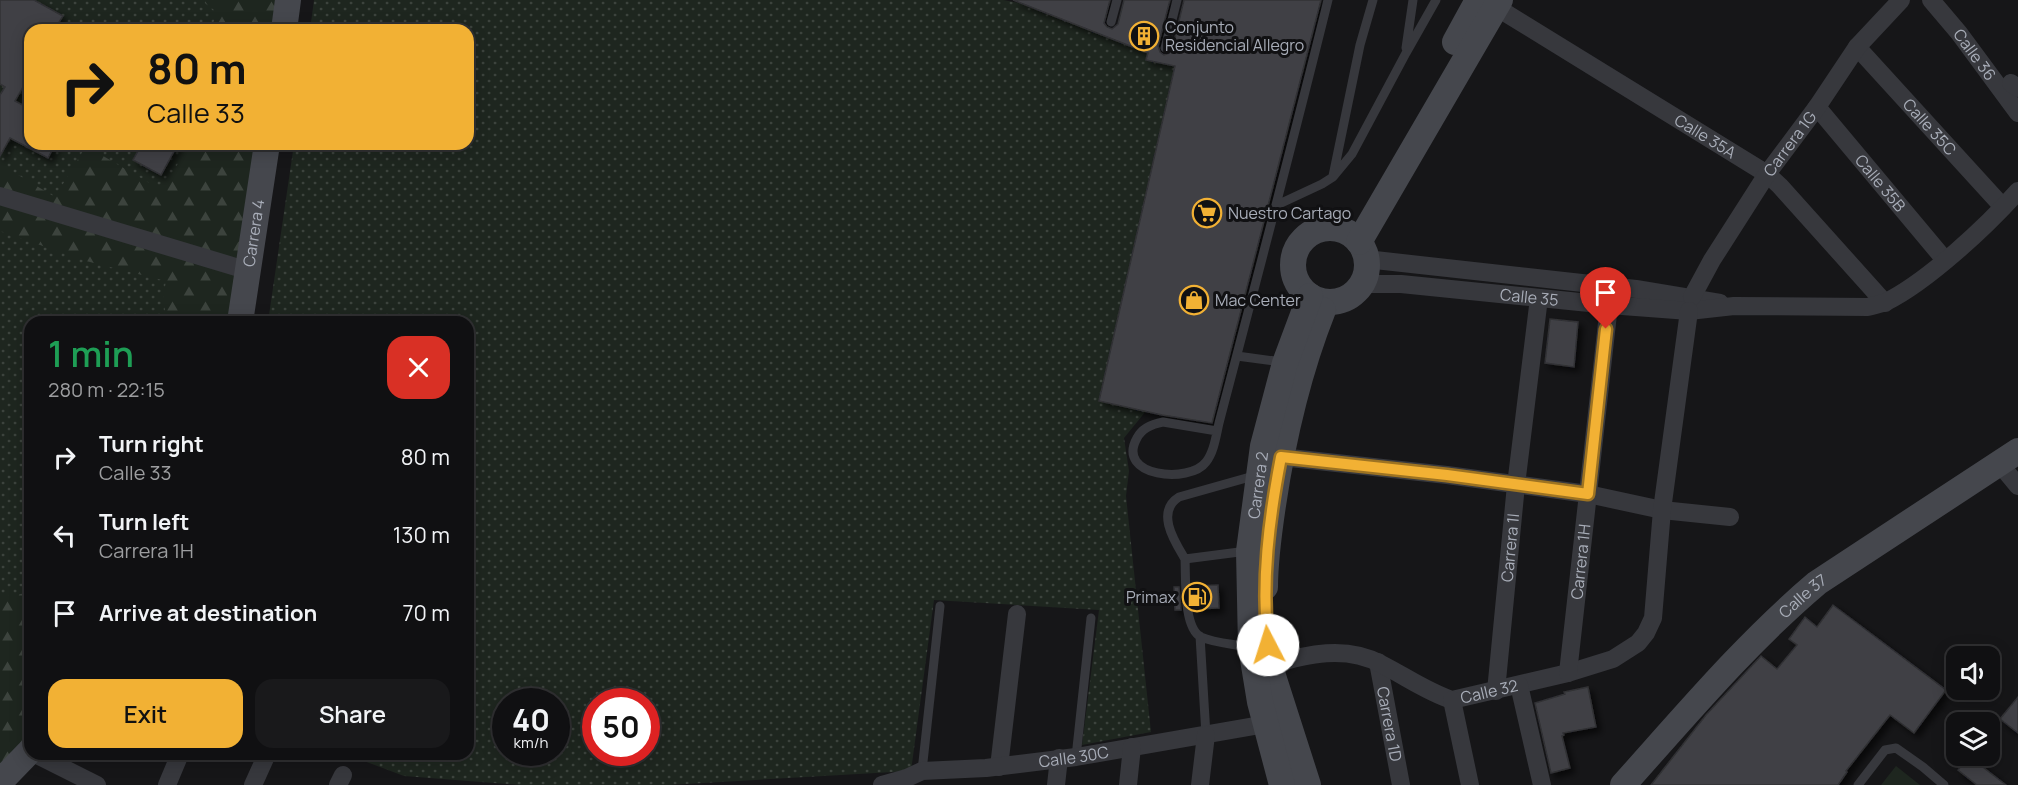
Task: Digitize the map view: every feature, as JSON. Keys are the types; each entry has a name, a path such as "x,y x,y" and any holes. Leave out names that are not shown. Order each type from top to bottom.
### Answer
{"main road":[{"path":"285,24 288,0"},
{"path":"1356,244 1491,2"},
{"name":"Carrera 4","path":"241,316 266,150"},
{"path":"1327,227 1356,244 1366,272 1362,284 1347,297 1337,301 1318,298 1301,288 1295,278 1293,267 1298,244 1316,230 1327,227"},
{"name":"Carrera 2","path":"1282,785 1260,702 1251,647 1249,551 1263,446 1285,363 1318,298"},
{"name":"Carrera 2","path":"1308,785 1271,665 1265,615 1265,579 1268,540 1281,457 1318,298"},
{"name":"Calle 37","path":"1623,785 1684,715 1797,600 1817,583 2008,457"},
{"path":"0,782 24,757"}],"street":[{"name":"Carrera 1G","path":"1690,304 1712,260 1767,174 1817,107 1857,47 1901,0"},
{"name":"Calle 36","path":"1930,0 1959,33 2018,113"},
{"name":"Calle 35A","path":"1491,2 1767,174 1885,303"},
{"name":"Calle 35C","path":"1857,47 2003,207"},
{"name":"Calle 35B","path":"1817,107 1945,260"},
{"path":"1885,303 1945,260 2018,191"},
{"path":"0,196 249,271"},
{"name":"Calle 35","path":"1356,244 1467,271 1602,284 1690,304"},
{"name":"Calle 35","path":"1362,284 1401,284 1609,305 1868,307 1885,303"},
{"name":"Carrera 1I","path":"1496,691 1516,485 1539,298"},
{"path":"1662,510 1690,304"},
{"name":"Carrera 1H","path":"1568,673 1609,305"},
{"path":"1281,457 1447,475 1588,494 1662,510 1730,517"},
{"path":"2008,457 2018,486"},
{"name":"Calle 32","path":"1271,665 1307,654 1335,652 1357,654 1378,662 1439,696 1452,700 1568,673 1613,659 1638,643 1653,618 1662,510"},
{"path":"990,773 1017,614"},
{"name":"Carrera 1D","path":"1378,662 1401,785"},
{"path":"1519,685 1542,785"},
{"path":"1452,700 1470,785"},
{"name":"Calle 30C","path":"882,785 911,778 990,773 1266,724"},
{"path":"1200,785 1206,735"},
{"path":"1128,785 1132,747"},
{"path":"1056,785 1068,758"},
{"path":"42,760 64,778 97,785"},
{"path":"166,785 177,760"},
{"path":"253,785 264,760"}],"lane":[{"path":"1111,22 1117,0"},
{"path":"1165,48 1177,0"},
{"path":"1217,430 1157,423 1139,434 1132,450 1133,458 1144,469 1161,473 1194,471 1206,462 1217,430 1277,205 1328,0"},
{"path":"1333,177 1360,45 1373,0"},
{"path":"1406,53 1413,0"},
{"path":"1277,205 1333,177 1352,154 1436,0"},
{"path":"1237,356 1285,363"},
{"path":"1251,647 1200,636 1192,628 1188,616 1185,559 1169,530 1169,511 1173,501 1179,497 1259,474"},
{"path":"1185,559 1249,551"},
{"path":"911,778 939,606"},
{"path":"1068,758 1091,618"},
{"path":"1200,636 1206,735"},
{"path":"1858,785 1890,747 1896,748 1923,767 1944,785"}],"green space":[{"path":"0,0 286,0 283,24 24,24 24,150 264,150 239,316 24,316 24,754 0,779"},
{"path":"201,0 288,0 285,24 212,24 214,10"},
{"path":"314,0 1003,0 1019,3 1148,53 1146,60 1175,66 1099,401 1146,411 1124,438 1129,471 1126,496 1151,732 1082,745 1099,610 934,600 911,771 669,785 520,785 404,776 361,760 474,760 474,316 269,316 293,150 474,150 474,24 311,24"},
{"path":"84,150 93,150 158,188 168,181 186,150 266,150 241,316 166,316 163,298 166,281 86,261 0,231 0,164 55,197"},
{"path":"24,594 24,754 0,768 0,596"},
{"path":"1896,766 1920,785 1881,785"}],"building":[{"path":"0,0 34,0 63,16 58,24 24,24 24,85 15,101 24,106 24,145 10,138 0,156 0,95 5,87 0,84"},
{"name":"Nuestro Cartago","path":"1013,0 1110,0 1104,23 1112,29 1118,24 1124,0 1170,0 1158,46 1164,55 1172,50 1184,0 1321,0 1212,423 1099,401 1175,66 1146,60 1148,53"},
{"path":"33,150 52,150 48,158"},
{"path":"139,150 175,150 161,175 133,160"},
{"path":"1550,319 1578,322 1574,367 1545,363"},
{"path":"1218,585 1219,608 1194,609 1192,586"},
{"path":"1174,587 1179,587 1181,610 1175,610"},
{"path":"1833,605 1946,690 1914,733 1890,715 1846,771 1838,785 1651,785 1706,715 1761,656 1777,669 1797,645 1789,639 1805,617 1817,627"},
{"path":"1588,687 1596,727 1563,733 1570,768 1551,773 1535,703 1565,694 1564,692"},
{"path":"2018,697 2018,733 2000,719"},
{"path":"1961,766 1982,766 2006,785 1977,785 1958,770"}],"place":[{"name":"Conjunto Residencial Allegro","path":"1144,36"},
{"name":"Nuestro Cartago","path":"1207,213"},
{"name":"Mac Center","path":"1194,300"},
{"name":"Primax","path":"1197,597"}],"route":[{"path":"1268,645 1265,579 1268,540 1281,457 1447,475 1588,494 1606,329"}]}
